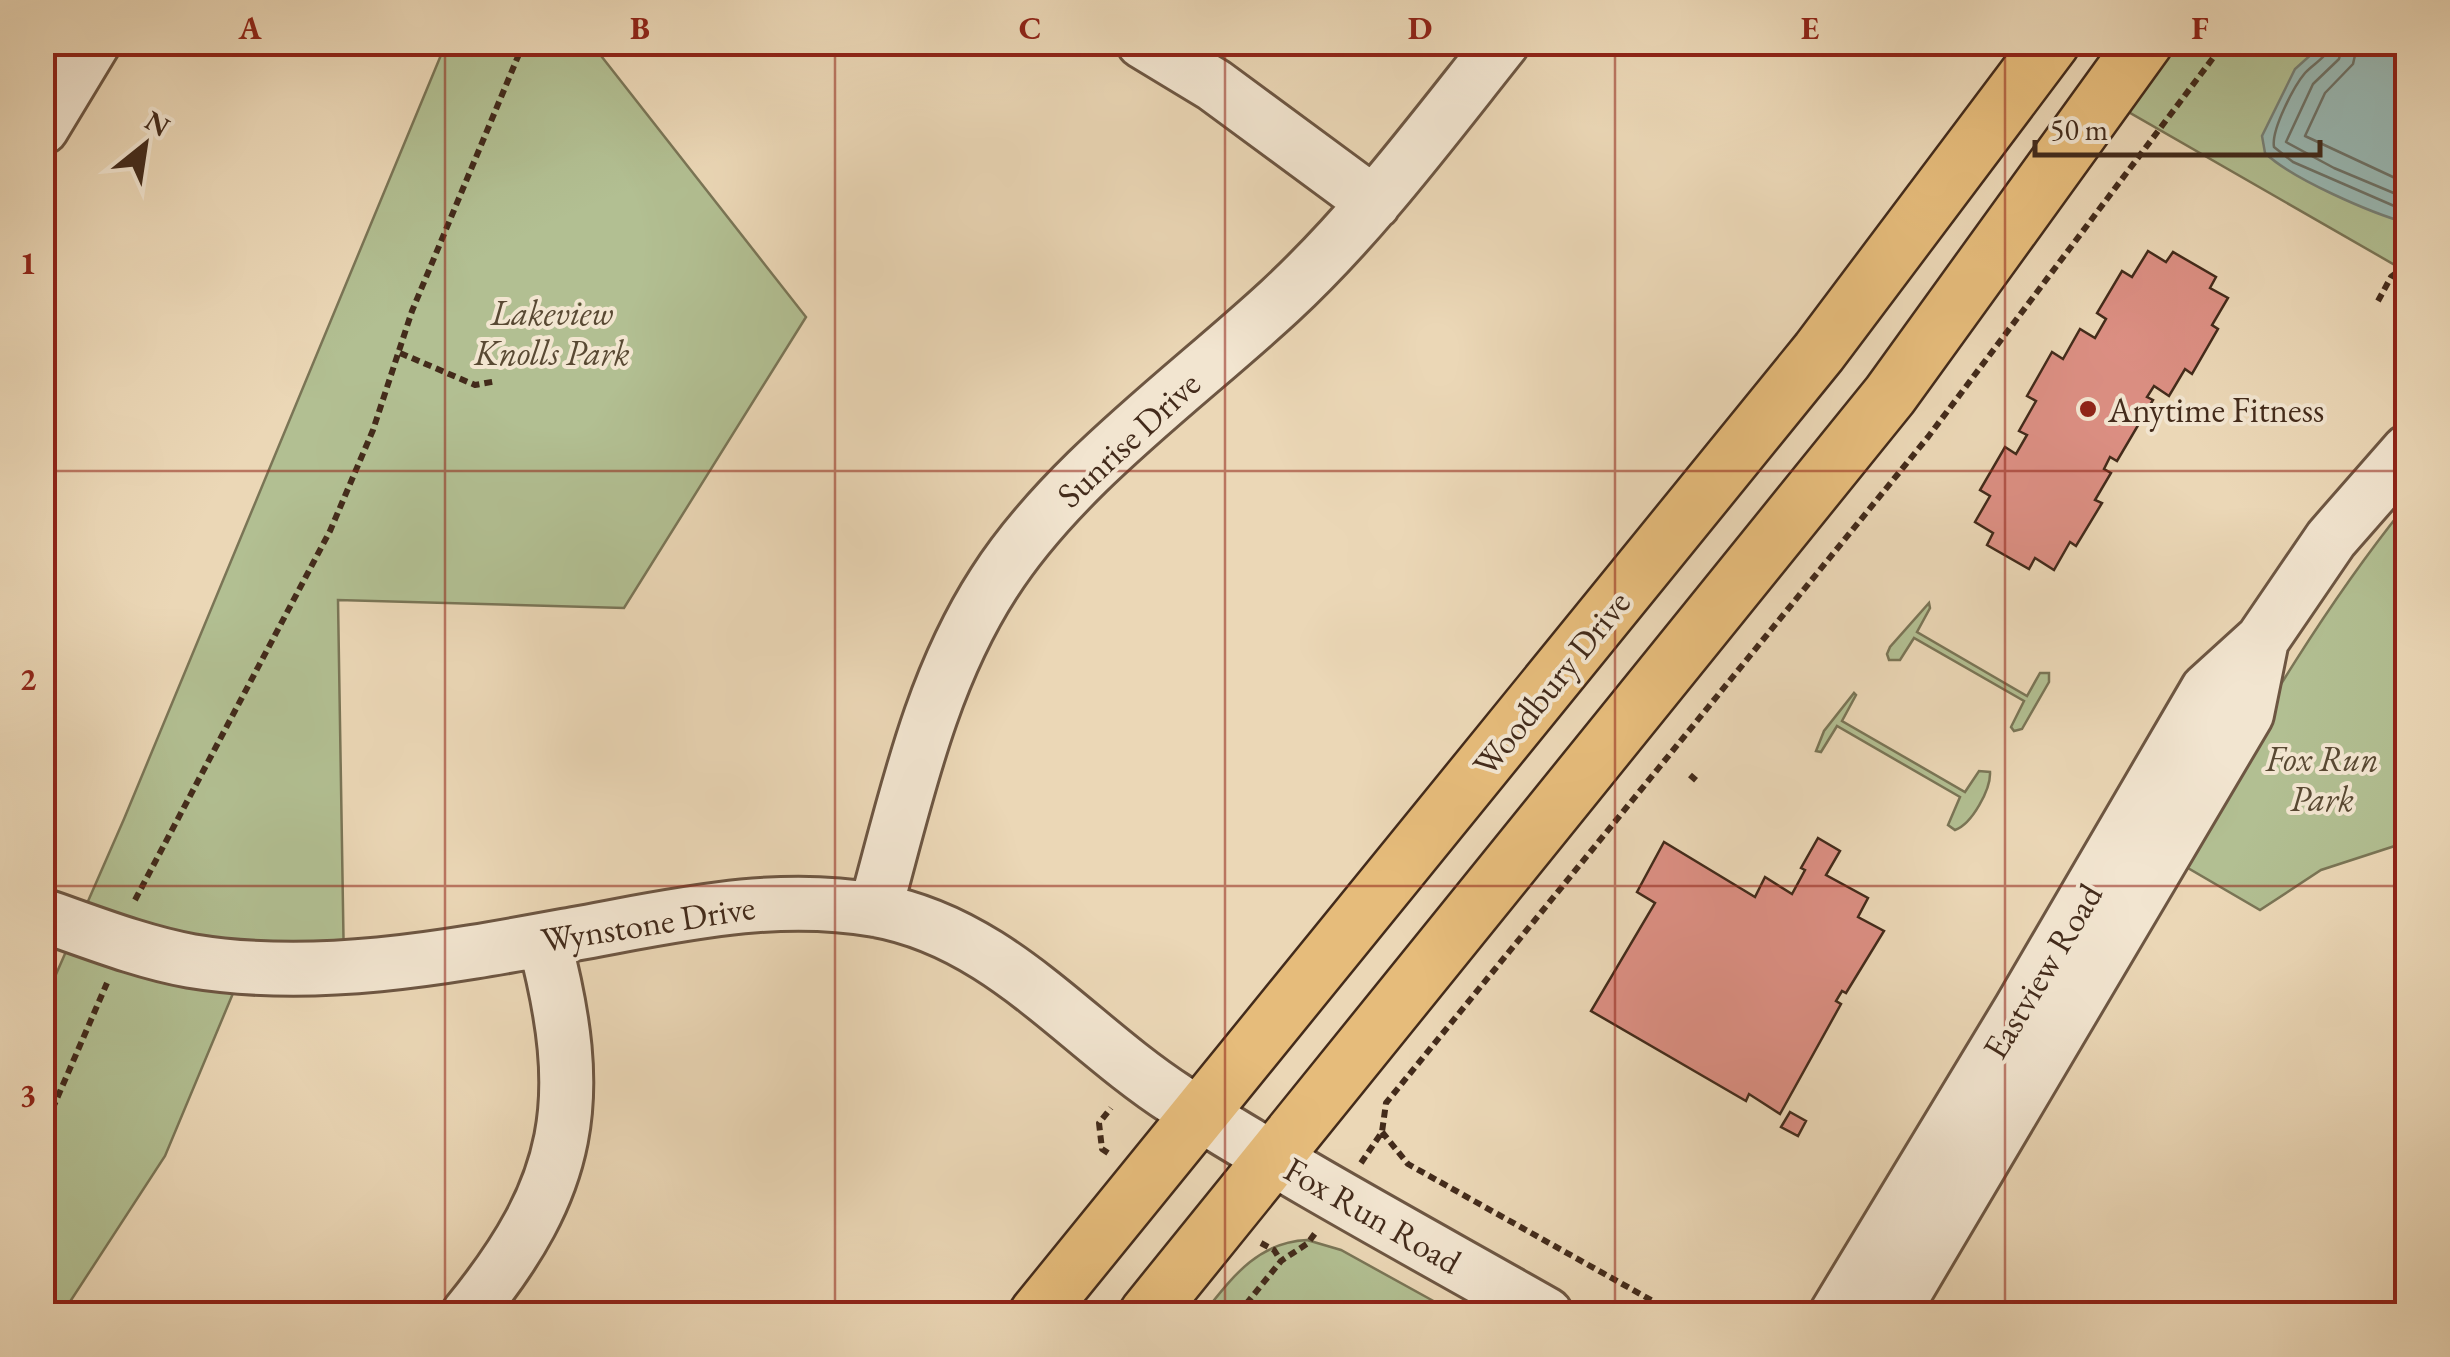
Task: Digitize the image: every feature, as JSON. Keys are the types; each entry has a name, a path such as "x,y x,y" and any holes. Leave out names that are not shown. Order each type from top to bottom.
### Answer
{"main road":[{"name":"Woodbury Drive","path":"1038,1314 1819,352 2052,42"},
{"path":"1148,1314 1890,395 2146,42"}],"street":[{"path":"42,128 94,42"},
{"path":"1143,42 1214,85 1374,203"},
{"name":"Sunrise Drive","path":"875,910 924,730 956,652 994,582 1044,515 1283,298 1374,203 1503,42"},
{"name":"Eastview Road","path":"1836,1314 2207,690 2262,640 2331,539 2408,451"},
{"name":"Eastview Road","path":"1892,1314 2247,714 2262,640"},
{"name":"Wynstone Drive","path":"42,915 189,961 262,970 344,969 544,940 734,906 798,901 875,910 923,922 985,952 1163,1090 1200,1114"},
{"path":"468,1314 530,1227 555,1170 566,1110 567,1058 558,993 544,940"},
{"name":"Fox Run Road","path":"1200,1114 1546,1314"}],"path":[{"path":"132,909 138,890 330,531 400,353 412,312 524,42"},
{"path":"1676,1314 1408,1164 1382,1132 1386,1103 1928,437 2225,42"},
{"path":"2378,302 2391,277 2408,264"},
{"path":"400,353 475,385 496,381"},
{"path":"1690,774 1698,782"},
{"path":"42,1133 111,972"},
{"path":"1238,1314 1281,1261 1308,1243"}],"green space":[{"name":"Lakeview Knolls Park","path":"446,43 591,43 806,317 624,608 338,600 344,969 244,967 165,1156 62,1314 43,1314 43,1004 124,819"},
{"path":"2145,43 2407,43 2407,272 2106,99"},
{"name":"Fox Run Park","path":"2407,504 2407,842 2321,870 2260,910 2176,861 2313,633"},
{"path":"1929,603 1917,632 2027,696 2040,673 2049,673 2049,682 2022,729 2014,731 2011,727 2024,701 1914,638 1900,660 1889,660 1890,647"},
{"path":"1854,693 1842,721 1965,792 1979,771 1990,772 1979,805 1968,821 1955,830 1948,825 1960,797 1837,726 1821,752 1816,751 1824,731"},
{"path":"1307,1240 1341,1250 1457,1314 1203,1314 1235,1276 1260,1255 1289,1242"}],"water":[{"path":"2325,42 2407,43 2407,223 2333,194 2294,174 2265,153 2262,136 2295,69"}],"building":[{"path":"2148,251 2166,262 2173,252 2216,277 2210,288 2228,298 2212,325 2218,329 2192,374 2185,369 2169,396 2154,386 2147,397 2153,400 2117,461 2110,457 2104,469 2111,473 2095,500 2102,503 2076,546 2070,542 2054,570 2035,558 2029,569 1987,545 1993,533 1975,522 1990,496 1980,490 2005,447 2016,454 2027,435 2019,431 2036,401 2027,396 2052,352 2063,359 2080,329 2095,338 2106,319 2097,313 2122,271 2132,277"},
{"path":"1818,838 1840,851 1826,875 1868,898 1858,917 1884,931 1846,993 1842,991 1836,1001 1841,1004 1780,1114 1749,1094 1746,1101 1591,1011 1655,903 1637,892 1664,842 1755,897 1765,877 1792,894"},
{"path":"1790,1112 1806,1121 1798,1136 1781,1127"}],"place":[{"name":"Anytime Fitness","path":"2088,409"}]}
